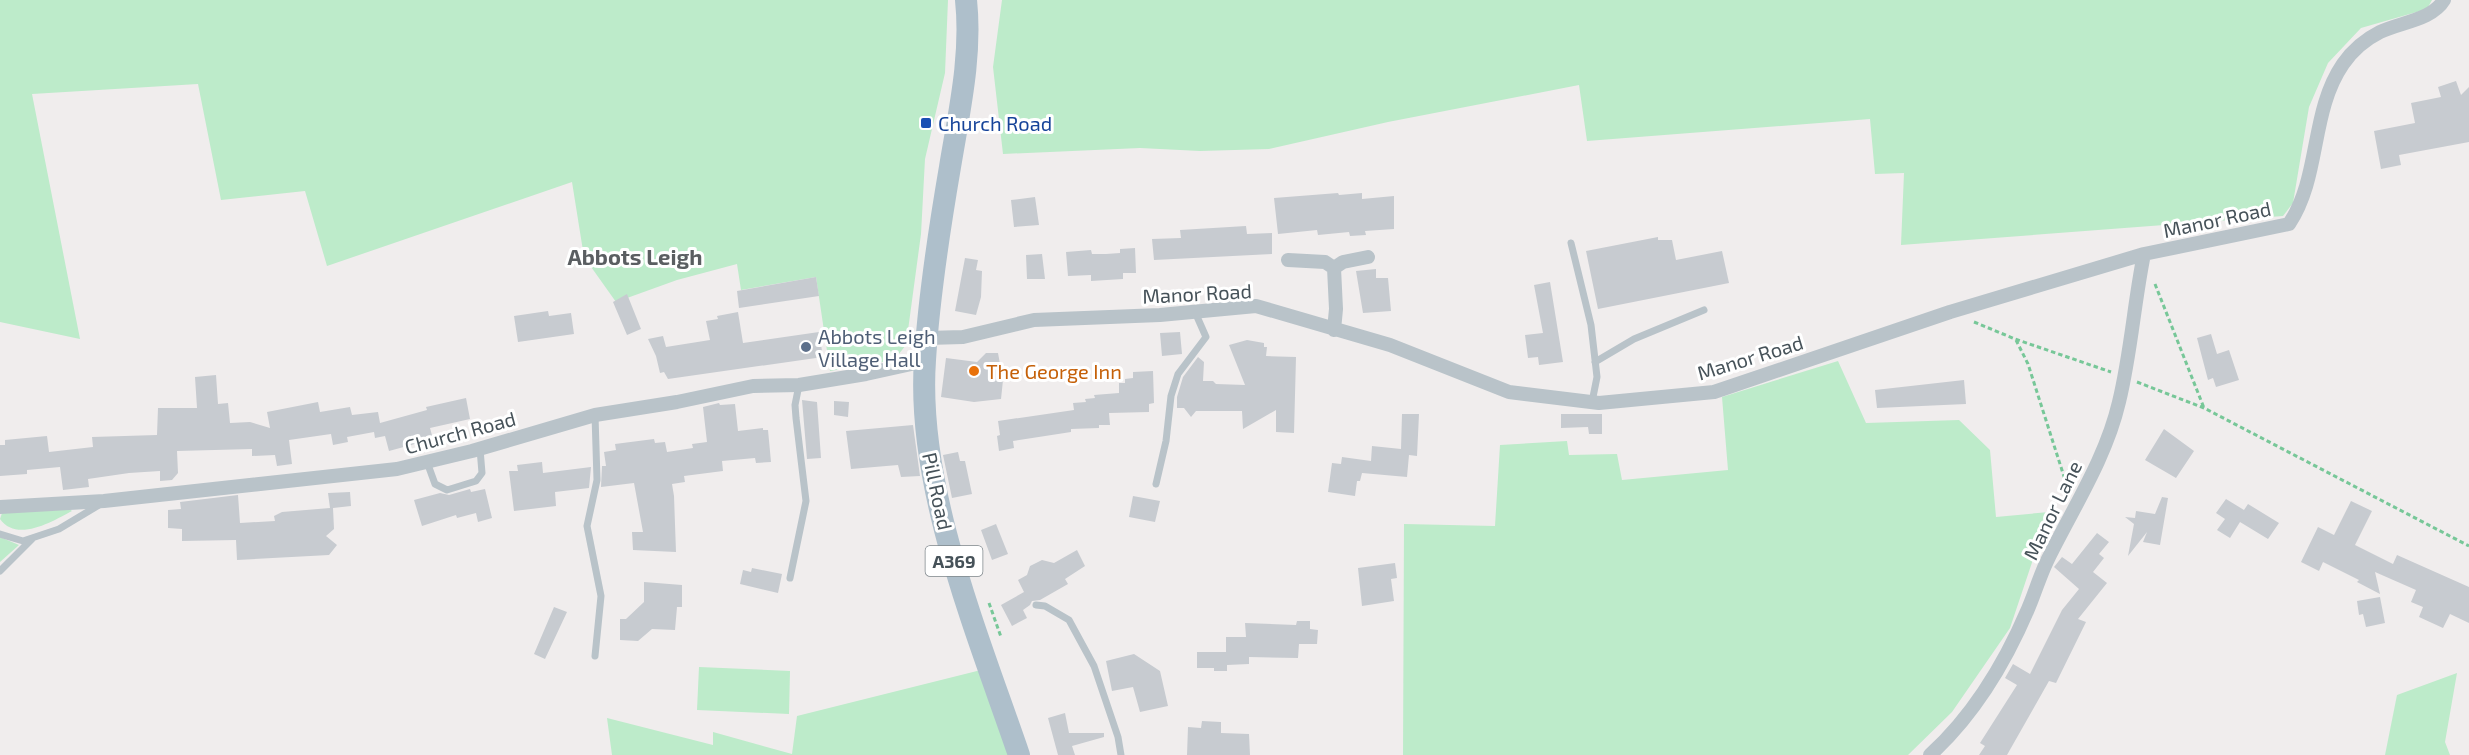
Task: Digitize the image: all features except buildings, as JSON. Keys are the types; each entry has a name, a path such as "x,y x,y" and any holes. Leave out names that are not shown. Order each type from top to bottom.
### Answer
{"main road":[{"name":"A369","path":"926,349 938,241 965,74 966,0"},
{"name":"Pill Road","path":"926,349 923,401 931,428 928,446 948,543 1019,755"}],"street":[{"name":"Manor Road","path":"926,349 963,337 1034,320 1256,306 1390,345 1509,392 1599,403 1713,392 1950,312 2144,254 2289,224 2298,211 2308,184 2323,114 2342,65 2358,47 2379,32 2438,10 2444,0"},
{"name":"Manor Lane","path":"1930,755 1946,741 1979,701 2002,662 2028,610 2048,560 2075,511 2119,403 2144,254"},
{"path":"1334,268 1343,262 1368,257"},
{"path":"1288,260 1325,262 1334,268"},
{"path":"1334,268 1336,309 1334,330"},
{"name":"Church Road","path":"0,507 104,501 397,469 480,449 595,415 677,402 753,386 799,385 866,374 926,349"}],"lane":[{"path":"1571,243 1592,325 1597,377 1592,402"},
{"path":"1595,363 1634,339 1704,310"},
{"path":"1156,484 1166,441 1171,396 1178,374 1206,337 1195,311"},
{"path":"790,578 806,501 795,405 799,385"},
{"path":"595,415 597,480 587,526 601,596 595,656"},
{"path":"427,462 435,484 447,490 476,481 482,473 480,449"},
{"path":"0,534 23,541 59,529 104,501"},
{"path":"0,571 34,537"},
{"path":"1036,605 1045,606 1069,620 1094,666 1118,736 1121,755"}],"path":[{"path":"2144,254 2204,408"},
{"path":"1950,312 2015,339 2123,376 2204,408 2469,546"},
{"path":"2015,339 2028,364 2075,511"},
{"path":"985,595 1001,638"}],"green space":[{"path":"0,0 948,0 945,73 925,159 921,234 906,345 894,360 830,371 816,277 741,290 737,264 677,280 616,302 584,257 572,182 327,266 305,191 221,200 198,84 32,94 80,339 0,322"},
{"path":"1002,0 2432,0 2427,9 2361,28 2328,63 2309,107 2293,203 2283,216 1901,245 1904,173 1875,174 1870,119 1587,141 1579,85 1388,122 1269,149 1200,151 1140,148 1003,154 993,67"},
{"path":"1838,361 1866,423 1959,420 1990,450 1996,517 2049,512 2010,628 1952,712 1908,755 1403,755 1404,524 1495,526 1500,445 1567,441 1569,455 1617,454 1622,480 1728,470 1722,397"},
{"path":"67,507 72,511 45,524 25,530 7,526 0,519 2,513"},
{"path":"0,537 19,545 0,562"},
{"path":"699,667 790,671 789,714 697,710"},
{"path":"981,670 1009,755 612,755 607,718 713,745 713,732 792,754 797,716"},
{"path":"2457,673 2445,742 2450,755 2385,755 2397,695"}],"place":[{"name":"Church Road","path":"926,123"},
{"name":"Abbots Leigh Village Hall","path":"806,347"},
{"name":"The George Inn","path":"974,371"}],"district":[{"name":"Abbots Leigh","path":"635,256"}]}
